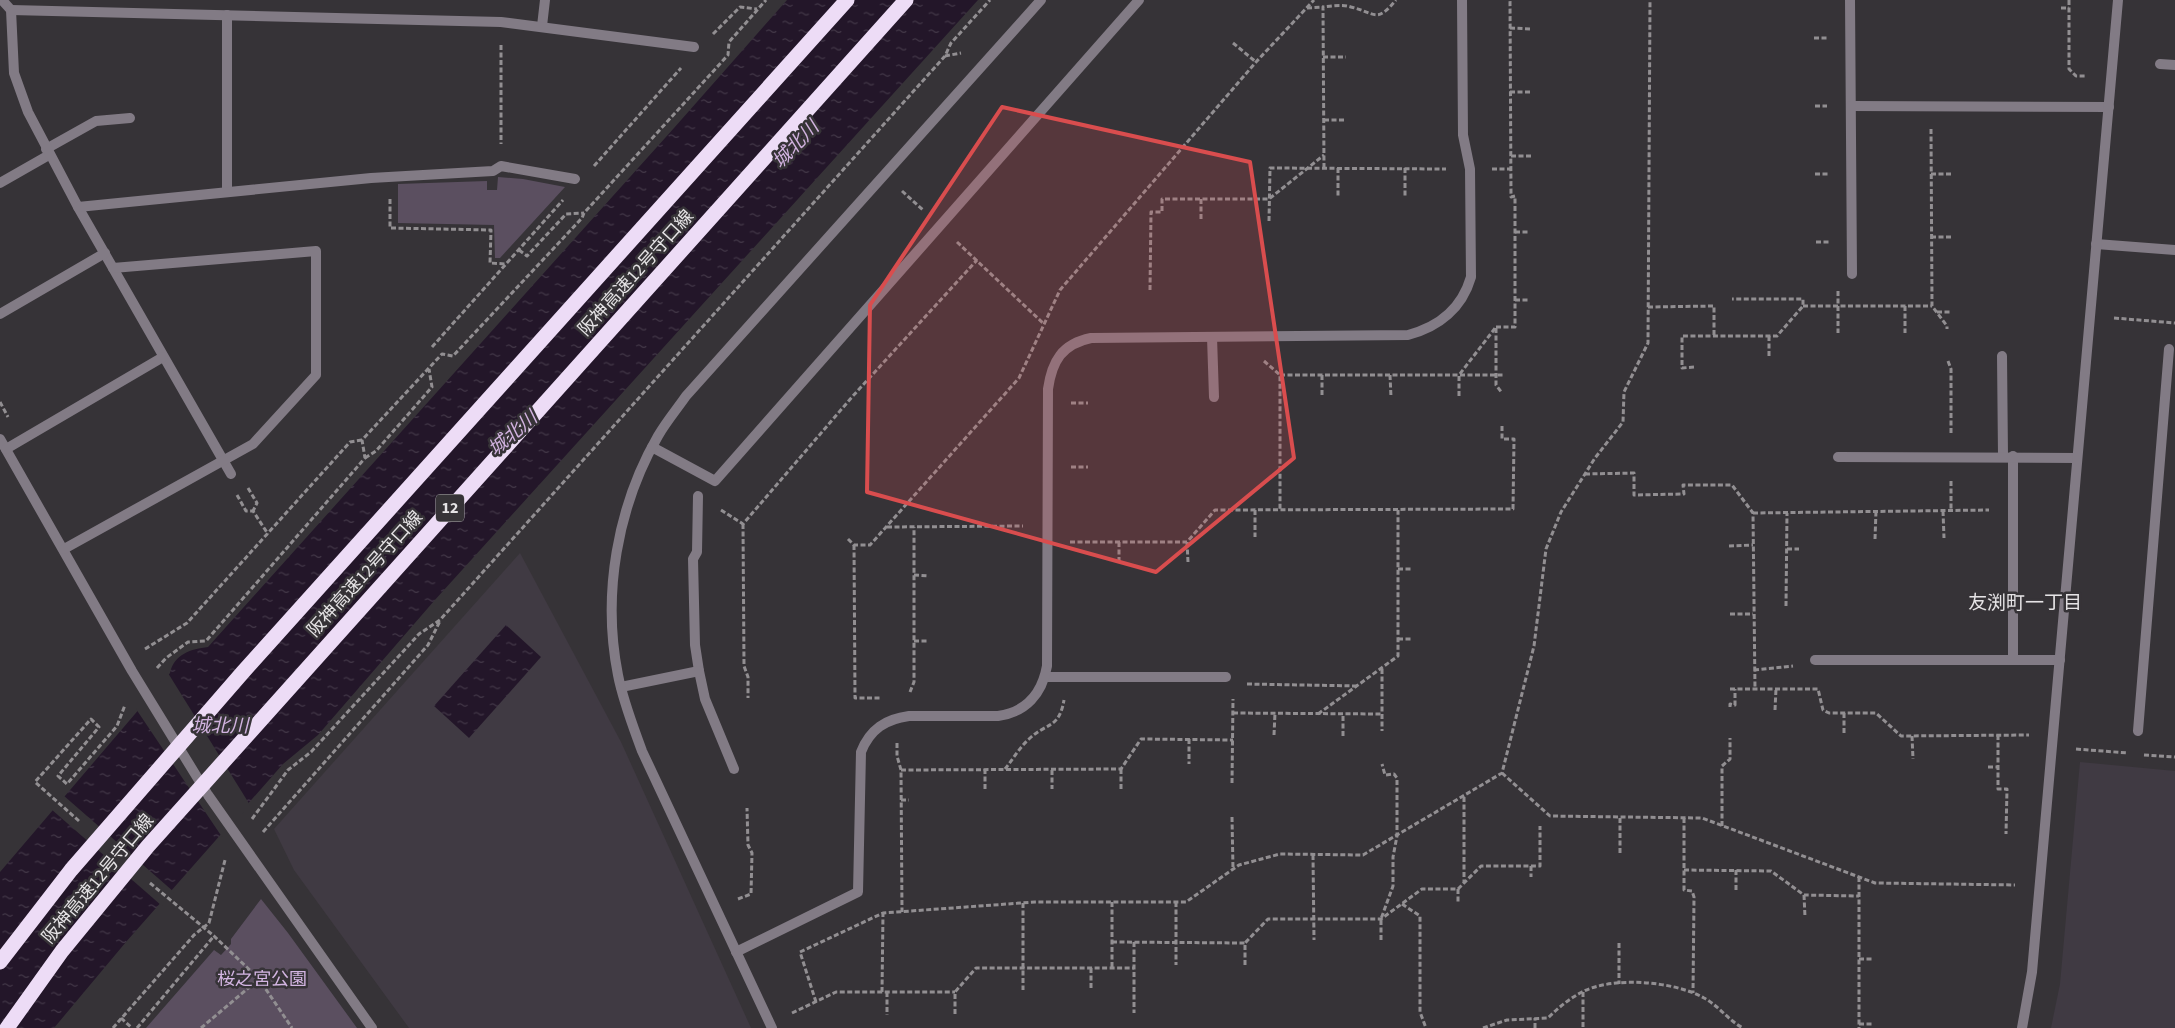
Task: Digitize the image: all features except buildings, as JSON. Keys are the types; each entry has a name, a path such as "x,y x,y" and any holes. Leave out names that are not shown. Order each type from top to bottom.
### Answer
{"highway":[{"name":"阪神高速12号守口線","path":"0,962 82,857 237,679 847,0"},
{"name":"阪神高速12号守口線","path":"7,1028 62,951 148,846 906,0"}],"street":[{"path":"2,0 10,10 14,73 28,112 78,207 232,474"},
{"path":"542,26 545,0"},
{"path":"772,1028 642,751 628,714 621,687 612,623 617,549 632,494 652,448 686,396 1041,0"},
{"path":"652,448 715,481 1138,0"},
{"path":"736,952 858,892 861,752 866,740 874,730 897,718 1010,714 1031,702 1045,677 1048,389 1050,375 1060,356 1079,340 1091,338 1408,335 1423,331 1437,323 1466,294 1471,277 1470,169 1464,135 1462,0"},
{"path":"1850,0 1852,274"},
{"path":"2022,1028 2032,972 2118,0"},
{"path":"10,10 501,22 694,47"},
{"path":"227,15 227,192"},
{"path":"2160,64 2175,65"},
{"path":"1851,106 2108,106"},
{"path":"0,183 96,120 130,118"},
{"path":"78,207 390,176 493,171 501,166 575,179"},
{"path":"2096,244 2175,250"},
{"path":"64,549 253,444 316,375 316,251 113,268"},
{"path":"0,314 105,253"},
{"path":"1212,337 1214,397"},
{"path":"2138,731 2169,349"},
{"path":"2002,356 2013,510 2014,660"},
{"path":"6,449 163,357"},
{"path":"0,439 132,671 208,795 372,1028"},
{"path":"1838,457 2008,456 2077,458"},
{"path":"698,496 697,552 693,559 695,645 705,699 734,769"},
{"path":"1815,660 2060,660"},
{"path":"621,687 699,671"},
{"path":"1045,677 1226,677"}],"path":[{"path":"144,650 187,622 350,442 362,440 442,354 453,356 582,218 584,213 728,55 729,42 766,0"},
{"path":"247,827 288,770 311,752 419,634 440,620 945,56 952,43 990,0"},
{"path":"854,545 870,545 1019,378 1060,290 1256,62 1314,0"},
{"path":"1307,8 1350,6 1376,16 1385,13 1396,0"},
{"path":"1496,327 1515,327 1515,196 1510,197 1510,0"},
{"path":"816,1002 800,952 883,913 1022,903 1186,902 1239,865 1280,854 1363,855 1502,773 1534,646 1546,549 1560,512 1623,422 1624,392 1648,343 1650,0"},
{"path":"2069,0 2069,69 2076,76 2087,76"},
{"path":"718,28 740,6 758,9"},
{"path":"1323,6 1324,168"},
{"path":"2061,8 2069,8"},
{"path":"501,22 501,166"},
{"path":"1510,28 1532,29"},
{"path":"1233,43 1256,62"},
{"path":"1323,57 1346,57"},
{"path":"588,172 687,62"},
{"path":"1510,92 1532,92"},
{"path":"1324,120 1346,120"},
{"path":"1931,128 1932,306 1947,326 1947,329"},
{"path":"1150,290 1151,212 1162,212 1162,199 1269,199 1324,155"},
{"path":"1510,156 1532,156"},
{"path":"1269,221 1270,168 1510,169"},
{"path":"1338,168 1338,196"},
{"path":"1405,168 1405,196"},
{"path":"1931,174 1952,174"},
{"path":"390,176 390,228 491,230 490,263 507,264"},
{"path":"902,191 1044,324"},
{"path":"432,347 569,194"},
{"path":"1201,199 1201,221"},
{"path":"519,250 527,256 566,214 584,213"},
{"path":"1515,232 1528,232"},
{"path":"1931,238 1952,237"},
{"path":"748,698 748,677 744,666 744,524 852,397 977,260"},
{"path":"1694,367 1682,368 1682,336 1777,336 1803,306 1803,298 1732,299"},
{"path":"1515,300 1528,300"},
{"path":"1648,307 1714,306 1714,336"},
{"path":"1803,306 1932,306"},
{"path":"1905,306 1905,333"},
{"path":"1936,312 1950,312"},
{"path":"2114,318 2175,323"},
{"path":"1459,396 1459,375 1496,327"},
{"path":"1496,327 1496,385 1502,393"},
{"path":"1769,336 1769,358"},
{"path":"1255,360 1263,360 1280,375 1504,375"},
{"path":"153,672 166,658 188,642 206,641 365,458 376,451 432,387 429,368"},
{"path":"1280,375 1280,510"},
{"path":"1322,375 1322,397"},
{"path":"1390,375 1391,397"},
{"path":"1068,403 1088,403"},
{"path":"1188,562 1187,542 1215,510 1513,509 1514,439 1502,439 1502,425"},
{"path":"362,440 365,458"},
{"path":"1068,467 1088,467"},
{"path":"1585,474 1634,473 1634,494 1684,494 1684,485 1732,485 1753,513 1755,689"},
{"path":"232,474 230,483 246,511 253,511"},
{"path":"698,496 744,524"},
{"path":"253,511 257,503 254,499"},
{"path":"1254,510 1255,537"},
{"path":"1318,714 1398,656 1398,510"},
{"path":"1753,513 2013,510"},
{"path":"253,511 268,534"},
{"path":"1875,539 1876,511"},
{"path":"1943,511 1944,538"},
{"path":"1786,606 1787,513"},
{"path":"887,526 1069,526 1069,552"},
{"path":"914,526 914,682"},
{"path":"848,539 854,545 855,698 897,698 897,756 901,770 902,912"},
{"path":"1069,542 1187,542"},
{"path":"1119,542 1119,563"},
{"path":"1729,546 1753,545"},
{"path":"1787,549 1799,549"},
{"path":"1398,569 1412,569"},
{"path":"914,575 929,576"},
{"path":"1730,614 1753,614"},
{"path":"260,834 428,645 440,620"},
{"path":"1398,639 1412,639"},
{"path":"914,641 928,641"},
{"path":"1754,670 1810,664 1815,660"},
{"path":"1382,668 1382,731"},
{"path":"1005,769 1031,736 1056,721 1062,714 1064,699 1068,698 1068,677"},
{"path":"1243,684 1359,686"},
{"path":"1730,689 1818,689 1823,710 1830,713 1876,713 1901,736 2029,735"},
{"path":"1730,707 1730,704 1735,704 1735,689"},
{"path":"1775,710 1776,689"},
{"path":"1232,783 1233,694"},
{"path":"44,790 35,782 91,719 99,727 58,776 67,784 117,726 126,702"},
{"path":"1233,713 1382,714"},
{"path":"1274,735 1275,713"},
{"path":"1844,713 1844,735"},
{"path":"1343,714 1343,736"},
{"path":"1998,735 1998,790 2007,789 2006,834"},
{"path":"1912,736 1913,759"},
{"path":"1722,826 1722,766 1730,759 1730,738"},
{"path":"1121,789 1121,769 1141,740 1233,740"},
{"path":"1189,740 1189,764"},
{"path":"1381,940 1381,919 1393,886 1393,857 1397,836 1397,778 1394,774 1385,775 1382,764"},
{"path":"1988,767 1998,767"},
{"path":"985,769 985,790"},
{"path":"901,770 1121,769"},
{"path":"1052,770 1052,790"},
{"path":"1502,773 1550,816 1702,818 1875,883 2015,885"},
{"path":"1464,796 1464,884"},
{"path":"900,800 909,800"},
{"path":"738,899 751,894 752,854 748,845 747,808"},
{"path":"1232,817 1233,869"},
{"path":"1620,817 1620,853"},
{"path":"1684,818 1684,890 1692,891 1694,897 1693,993"},
{"path":"1245,965 1245,943 1268,919 1381,919 1422,889 1458,889 1481,866 1540,866 1540,826"},
{"path":"1313,855 1314,940"},
{"path":"113,1028 194,935 209,923 226,856"},
{"path":"1531,866 1531,877"},
{"path":"1684,870 1771,871 1804,895 1859,896"},
{"path":"1736,870 1736,892"},
{"path":"1859,877 1859,1026 1874,1024"},
{"path":"1458,889 1458,902"},
{"path":"1804,895 1804,917"},
{"path":"170,899 259,979 292,1028"},
{"path":"1112,902 1112,968"},
{"path":"1176,902 1176,965"},
{"path":"1022,903 1023,990"},
{"path":"1402,904 1420,916 1420,1012 1426,1028"},
{"path":"882,992 883,913"},
{"path":"137,1028 212,935"},
{"path":"1112,942 1245,943"},
{"path":"1134,942 1134,1014"},
{"path":"1619,943 1619,984"},
{"path":"1859,959 1873,959"},
{"path":"955,1014 955,992 976,968 1134,968"},
{"path":"1091,968 1091,988"},
{"path":"201,1028 259,979"},
{"path":"1483,1028 1507,1020 1548,1018 1562,1004 1583,991 1604,985 1644,983 1671,986 1693,993 1722,1010 1736,1024 1743,1028"},
{"path":"1583,991 1583,1028"},
{"path":"792,1014 836,992 955,992"},
{"path":"887,992 887,1015"},
{"path":"120,1018 132,1028"},
{"path":"1535,1018 1535,1028"}],"highlighted area":[{"path":"1002,107 1250,162 1294,458 1156,572 867,492 870,305"}],"shaded area":[{"path":"520,553 621,742 751,1028 409,1028 294,870 274,829"},
{"path":"2080,762 2175,771 2175,1028 2051,1028 2060,984"}],"green space":[{"path":"498,177 523,179 565,187 500,258 495,258 494,225 398,223 398,184 487,181 487,190 497,190"},
{"name":"桜之宮公園","path":"261,899 357,1028 146,1028 214,950 221,955 231,944 231,939"}],"water":[{"name":"城北川","path":"787,0 978,0 434,601 318,735 283,764 126,942 54,1028 0,1028 0,872 170,673 175,661 190,651 208,647"},
{"path":"506,625 541,657 469,738 434,706"}],"pier":[{"path":"168,673 250,805 222,837 136,709"},
{"path":"63,795 174,892 162,906 51,809"}],"district":[{"name":"友渕町一丁目","path":"2025,603"}]}
